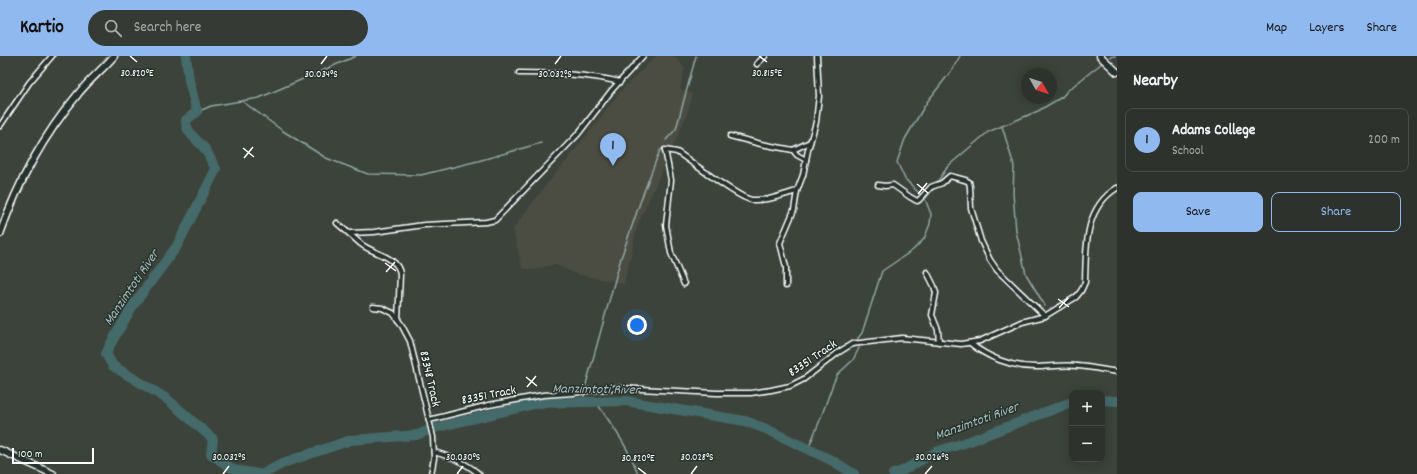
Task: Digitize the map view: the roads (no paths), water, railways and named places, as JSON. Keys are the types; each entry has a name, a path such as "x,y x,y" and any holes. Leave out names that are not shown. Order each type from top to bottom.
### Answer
{"main road":[{"path":"0,234 19,184 50,130 79,92 114,56"},
{"path":"1100,56 1117,72"},
{"path":"0,450 53,474"}],"street":[{"path":"0,126 29,83 52,56"},
{"path":"350,233 374,232 424,225 486,222 495,220 578,134 620,82 644,56"},
{"path":"757,64 765,56"},
{"path":"786,286 786,268 780,243 794,210 797,191 803,175 819,109 817,56"},
{"path":"519,74 567,74 597,76 620,82"},
{"path":"730,136 766,146 793,150 810,142"},
{"path":"684,284 671,253 666,225 671,180 665,150 677,152 748,199 771,199 797,191"},
{"path":"793,150 806,160"},
{"path":"878,185 893,186 916,201 920,200 931,187 942,183 949,177 952,176 967,180 970,184 971,208 980,241 990,260 998,270 1045,316"},
{"name":"83351 Track","path":"429,420 488,405 543,395 573,393 598,389 751,393 790,386 804,379 852,344 902,338 961,344 980,340 1022,322 1045,316 1076,297 1081,291 1085,282 1087,239 1092,219 1100,202 1110,192 1117,188"},
{"path":"337,223 361,244 384,256 399,268 398,320"},
{"path":"927,272 936,293 932,315 938,330 939,342"},
{"name":"83348 Track","path":"374,306 393,313 410,341 433,437 434,452 431,474"},
{"path":"969,342 978,350 989,356 1011,363 1034,367 1053,365 1079,366 1117,372"},
{"path":"434,452 468,465 479,474"}],"waterway":[{"name":"Manzimtoti River","path":"186,56 189,80 197,112 186,120 186,125 192,136 205,149 216,169 177,246 132,307 106,354 113,366 167,399 213,439 211,454 234,470 258,474"},
{"path":"197,112 211,106 259,98 356,56"},
{"path":"666,140 676,129 696,56"},
{"path":"925,199 905,179 897,162 905,139 927,102 952,70 960,56"},
{"path":"1110,57 1115,56"},
{"path":"936,184 948,166 988,132 1038,111 1062,97 1067,91 1102,63"},
{"path":"242,101 283,131 326,158 368,174 421,175 541,143"},
{"path":"1002,126 1014,166 1013,193 1016,231 1026,274 1045,306"},
{"path":"585,388 621,258 660,150"},
{"path":"855,342 862,333 882,271 913,250 924,239 930,224 931,214 925,199 935,187"},
{"path":"808,449 837,375 853,360 859,348"},
{"path":"582,402 585,393"},
{"name":"Manzimtoti River","path":"1105,400 1117,401"},
{"name":"Manzimtoti River","path":"263,474 283,463 351,440 417,435 434,428 539,403 626,401 745,421 766,429 833,461 854,474"},
{"path":"596,402 625,446 638,474"},
{"name":"Manzimtoti River","path":"893,474 902,471 936,452 970,441 1069,403"}],"place":[{"name":"Adams College","path":"613,166"}]}
